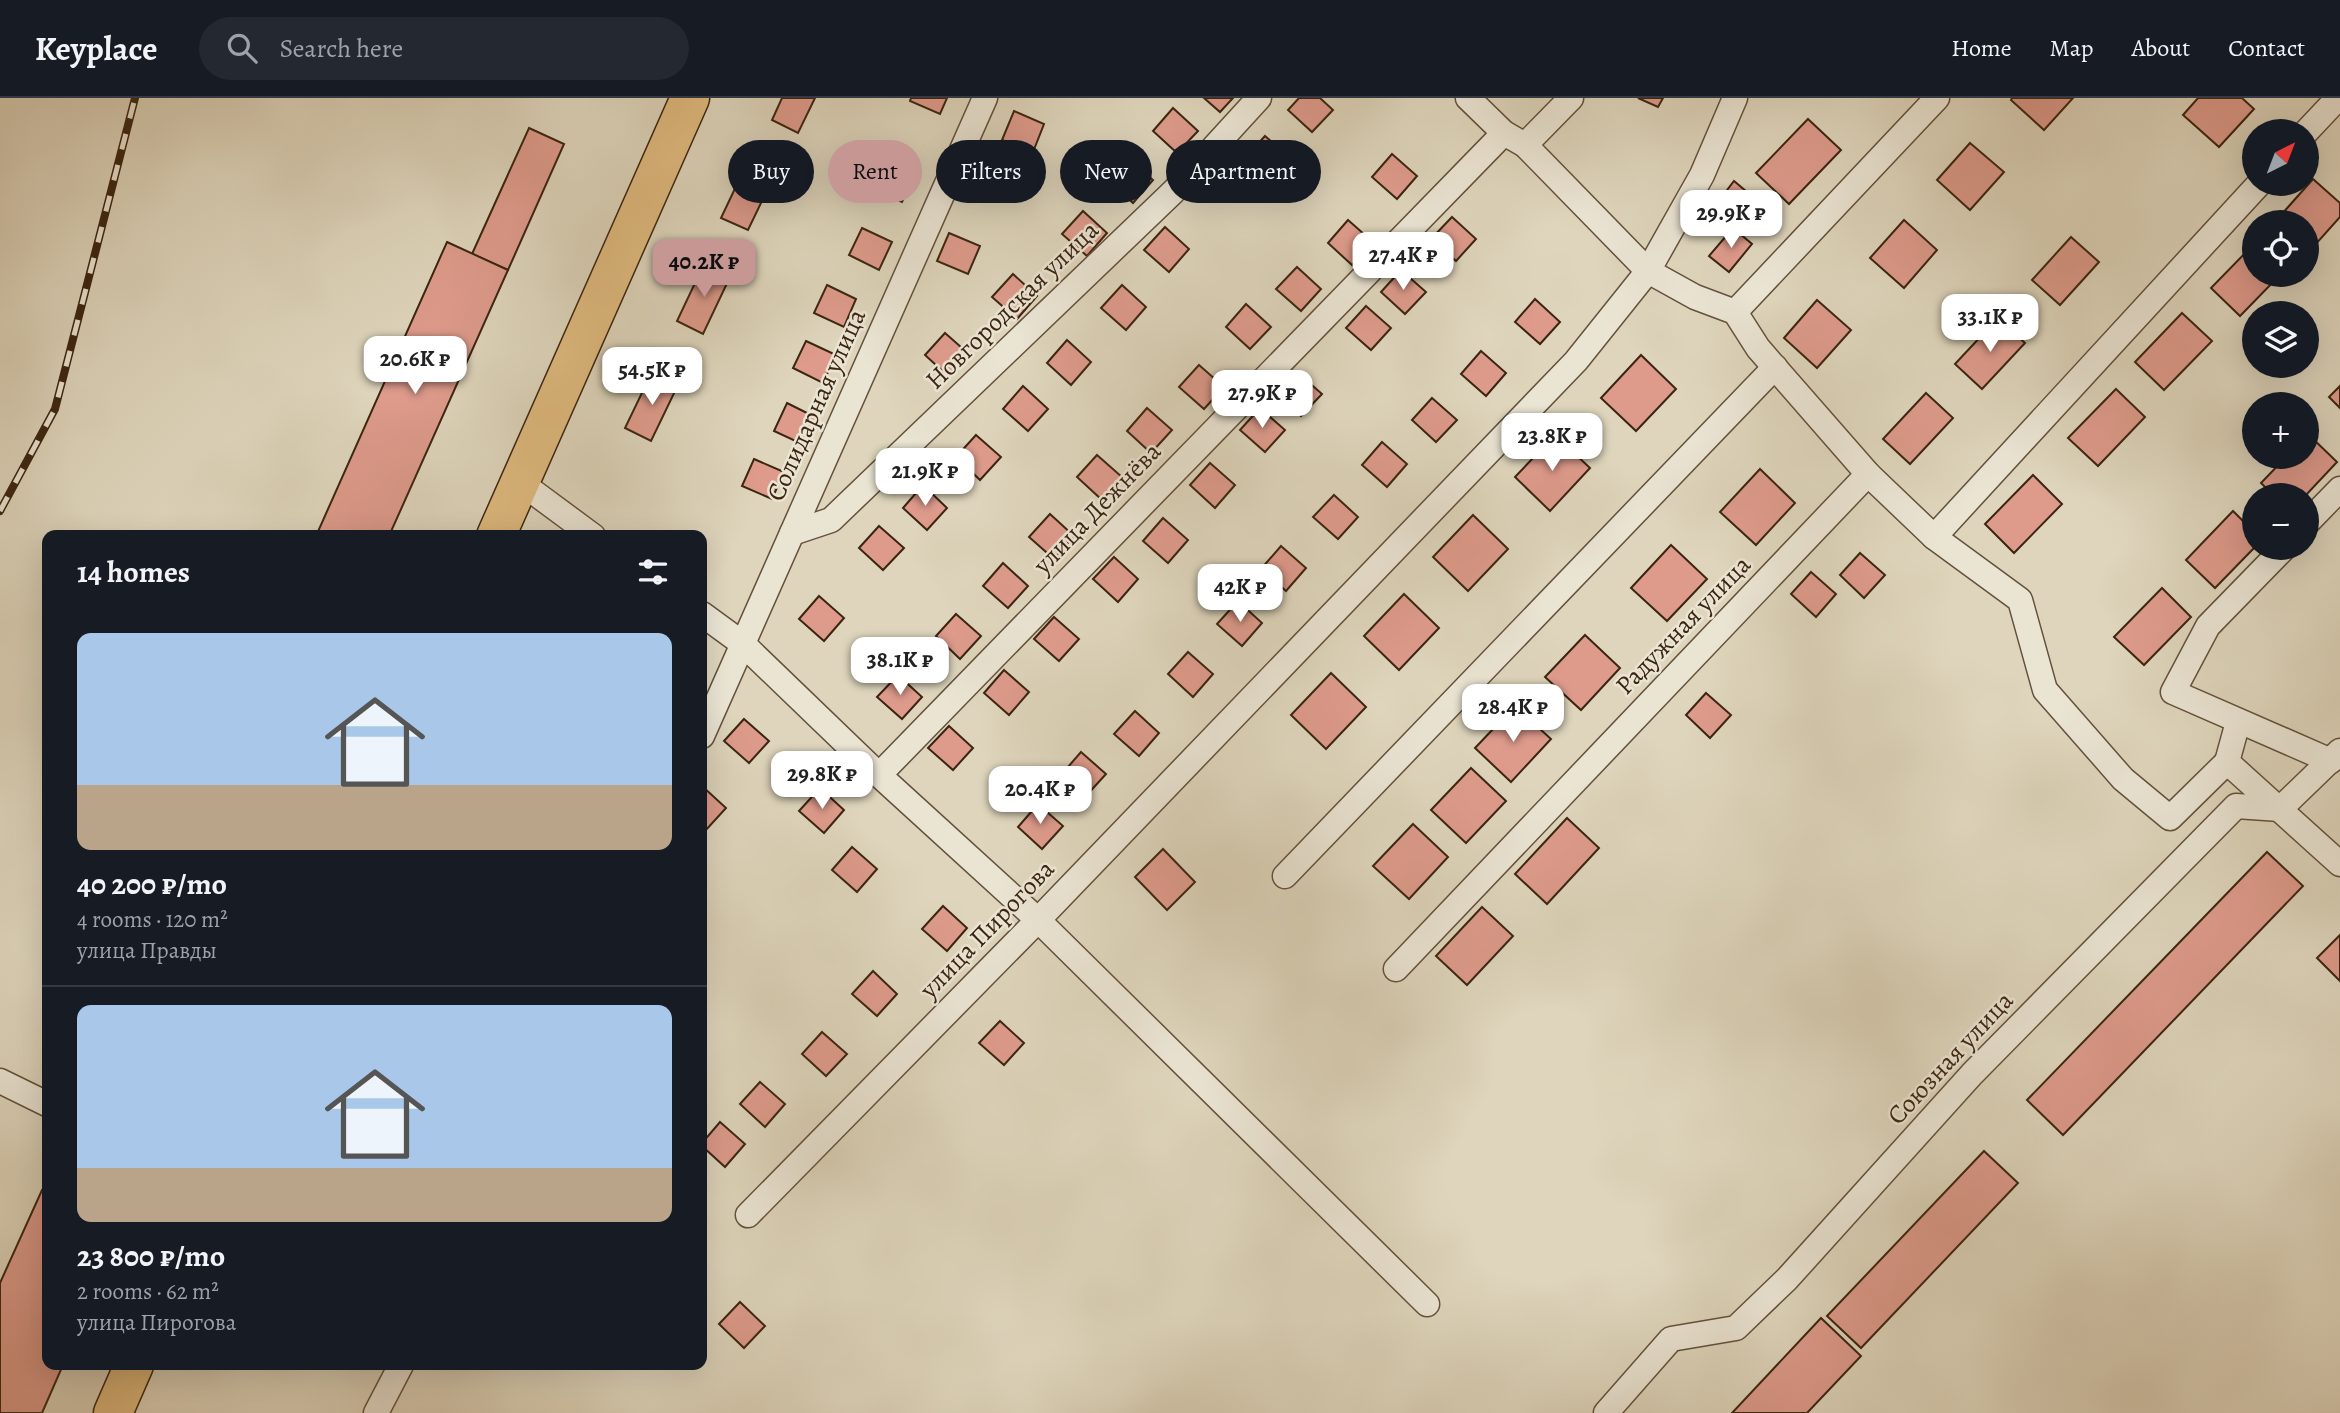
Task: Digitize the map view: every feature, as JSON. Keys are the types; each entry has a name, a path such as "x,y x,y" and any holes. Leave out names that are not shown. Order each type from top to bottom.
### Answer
{"main road":[{"path":"499,530 690,98"},
{"path":"113,1413 132,1370"}],"street":[{"name":"Солидарная улица","path":"707,725 985,98"},
{"name":"Новгородская улица","path":"792,533 831,520 1173,192 1259,98"},
{"path":"1468,98 1514,139 1648,271 1695,297 1735,312 1758,348 1868,474 1934,537 2020,600 2045,690 2123,779 2170,818 2227,762 2238,722"},
{"name":"улица Дежнёва","path":"880,775 1514,139 1571,98"},
{"name":"улица Пирогова","path":"748,1214 1038,920 1576,361 1648,271 1702,175 1735,98"},
{"path":"1735,312 1937,98"},
{"path":"2318,119 2338,98"},
{"path":"1934,537 2248,196"},
{"path":"1285,876 1775,367"},
{"name":"Радужная улица","path":"1396,969 1868,474"},
{"path":"520,482 585,530"},
{"path":"2319,511 2340,489"},
{"path":"2272,560 2208,626 2174,692 2238,722 2335,756 2280,809"},
{"path":"707,618 743,644 1038,920 1427,1304"},
{"path":"2227,762 2340,864"},
{"name":"Союзная улица","path":"1606,1413 1671,1339 1736,1328 1787,1279 1972,1074 2236,806 2280,809"},
{"path":"0,1081 42,1102"},
{"path":"376,1413 398,1370"}],"building":[{"path":"782,98 815,98 798,133 772,120"},
{"path":"911,98 947,98 940,114 910,101"},
{"path":"1204,98 1233,98 1220,112"},
{"path":"1299,98 1320,98 1333,110 1312,132 1288,110"},
{"path":"1638,98 1663,98 1658,107"},
{"path":"2073,98 2044,130 2011,100"},
{"path":"2198,98 2242,98 2254,109 2219,147 2183,115"},
{"path":"1173,108 1198,131 1189,140 1166,140 1166,143 1153,131"},
{"path":"1014,111 1044,124 1038,140 1002,140"},
{"path":"1808,119 1841,150 1789,204 1756,173"},
{"path":"529,128 564,144 508,270 472,254"},
{"path":"1970,143 2004,172 1970,210 1937,180"},
{"path":"1392,154 1417,176 1397,199 1372,177"},
{"path":"1734,181 1759,202 1745,218 1721,198"},
{"path":"2319,184 2340,203 2340,217 2319,241 2319,210 2285,210 2298,196 2319,196"},
{"path":"728,203 761,203 748,230 721,218"},
{"path":"1083,211 1107,233 1087,256 1062,234"},
{"path":"1452,217 1476,239 1456,261 1431,239"},
{"path":"1348,220 1373,242 1352,265 1328,243"},
{"path":"1904,220 1937,250 1904,288 1870,258"},
{"path":"1165,227 1189,249 1169,272 1144,250"},
{"path":"862,228 892,242 879,270 849,255"},
{"path":"1733,228 1752,244 1729,272 1709,256"},
{"path":"949,233 980,246 968,274 937,261"},
{"path":"2071,237 2099,262 2060,305 2032,280"},
{"path":"447,242 508,270 392,530 319,530"},
{"path":"2242,256 2242,287 2268,287 2255,301 2242,301 2240,316 2211,288"},
{"path":"704,264 730,277 703,334 677,321"},
{"path":"1297,267 1321,289 1301,311 1276,289"},
{"path":"1401,270 1426,292 1405,314 1381,292"},
{"path":"1013,274 1037,296 1017,319 992,297"},
{"path":"827,285 856,299 844,327 814,313"},
{"path":"1122,285 1146,307 1126,330 1101,308"},
{"path":"1535,299 1560,322 1540,344 1515,322"},
{"path":"1817,300 1851,330 1817,368 1784,338"},
{"path":"1246,304 1271,327 1250,349 1226,327"},
{"path":"1366,306 1391,328 1371,350 1346,328"},
{"path":"2182,313 2212,341 2164,390 2135,362"},
{"path":"1998,318 2025,343 1982,389 1955,364"},
{"path":"945,333 970,355 949,377 925,355"},
{"path":"1067,340 1091,362 1071,385 1047,363"},
{"path":"806,341 836,355 823,383 793,368"},
{"path":"1481,351 1506,373 1486,396 1461,374"},
{"path":"1641,355 1676,389 1636,431 1601,398"},
{"path":"1199,365 1224,387 1204,409 1179,387"},
{"path":"652,372 678,385 651,441 625,428"},
{"path":"1297,372 1322,394 1301,416 1277,394"},
{"path":"1023,386 1048,409 1028,431 1003,409"},
{"path":"2340,386 2340,408 2329,397"},
{"path":"2116,389 2145,417 2098,466 2068,438"},
{"path":"1926,393 1953,418 1910,464 1883,439"},
{"path":"1432,398 1457,420 1436,442 1412,420"},
{"path":"787,403 817,418 804,445 774,431"},
{"path":"1147,408 1172,430 1151,453 1127,431"},
{"path":"1260,408 1285,430 1265,452 1240,430"},
{"path":"976,435 1001,457 980,480 956,457"},
{"path":"1555,435 1590,468 1550,511 1515,477"},
{"path":"1382,442 1407,464 1387,487 1362,465"},
{"path":"2319,445 2337,462 2317,483 2261,483 2274,469 2319,469"},
{"path":"1097,455 1122,477 1102,500 1077,477"},
{"path":"754,459 784,472 772,499 742,486"},
{"path":"1210,463 1235,485 1215,508 1190,485"},
{"path":"1760,469 1795,503 1756,545 1720,512"},
{"path":"2033,475 2062,504 2014,553 1985,524"},
{"path":"923,485 947,508 927,530 903,508"},
{"path":"1334,495 1358,517 1338,539 1313,517"},
{"path":"2233,511 2242,520 2242,560 2215,588 2186,560"},
{"path":"1050,514 1074,536 1054,559 1029,537"},
{"path":"1473,515 1508,549 1468,591 1433,557"},
{"path":"1163,518 1188,540 1168,563 1143,541"},
{"path":"879,526 904,548 883,570 859,548"},
{"path":"1671,545 1707,579 1667,621 1631,588"},
{"path":"1281,546 1306,568 1286,591 1261,569"},
{"path":"1860,553 1885,575 1864,598 1840,575"},
{"path":"1114,557 1138,579 1118,602 1093,579"},
{"path":"1003,563 1028,586 1008,608 983,586"},
{"path":"1811,572 1836,594 1816,617 1791,594"},
{"path":"2162,588 2191,617 2144,665 2114,637"},
{"path":"1404,594 1439,628 1399,670 1364,636"},
{"path":"819,596 844,618 824,641 799,619"},
{"path":"1238,601 1262,623 1242,646 1217,624"},
{"path":"956,614 981,636 960,659 936,636"},
{"path":"1054,617 1079,639 1059,661 1034,639"},
{"path":"1585,635 1620,668 1581,710 1545,677"},
{"path":"1188,652 1213,674 1193,697 1168,674"},
{"path":"1004,670 1029,692 1009,715 984,693"},
{"path":"1331,673 1366,707 1326,749 1291,715"},
{"path":"898,675 922,697 902,719 877,697"},
{"path":"1706,693 1731,715 1710,738 1686,715"},
{"path":"1515,706 1551,739 1511,782 1475,748"},
{"path":"1135,711 1159,733 1139,756 1114,734"},
{"path":"744,719 769,741 749,763 724,741"},
{"path":"949,726 973,748 953,770 928,748"},
{"path":"1081,752 1106,774 1085,797 1061,775"},
{"path":"1471,768 1506,801 1466,843 1431,810"},
{"path":"820,788 844,810 824,833 799,811"},
{"path":"707,791 726,808 707,829"},
{"path":"1038,804 1063,826 1042,849 1018,827"},
{"path":"1567,818 1599,848 1547,904 1515,874"},
{"path":"1413,824 1448,857 1409,899 1373,866"},
{"path":"852,847 877,869 857,892 832,870"},
{"path":"1163,849 1195,882 1167,910 1135,877"},
{"path":"2267,852 2303,886 2063,1135 2027,1100"},
{"path":"943,906 967,928 947,951 922,929"},
{"path":"1482,907 1513,936 1467,985 1436,956"},
{"path":"2340,935 2340,981 2317,958"},
{"path":"873,971 897,994 877,1016 852,994"},
{"path":"1000,1021 1024,1043 1004,1065 979,1043"},
{"path":"822,1032 847,1054 826,1076 802,1054"},
{"path":"760,1082 785,1104 765,1127 740,1104"},
{"path":"720,1122 745,1144 725,1167 707,1151 707,1137"},
{"path":"1984,1151 2018,1183 1861,1348 1827,1316"},
{"path":"42,1190 42,1370 61,1370 42,1413 0,1413 0,1283"},
{"path":"740,1302 765,1326 744,1348 719,1324"},
{"path":"1821,1318 1861,1356 1807,1413 1732,1413"}],"railway":[{"path":"0,511 55,409 135,98"}]}
